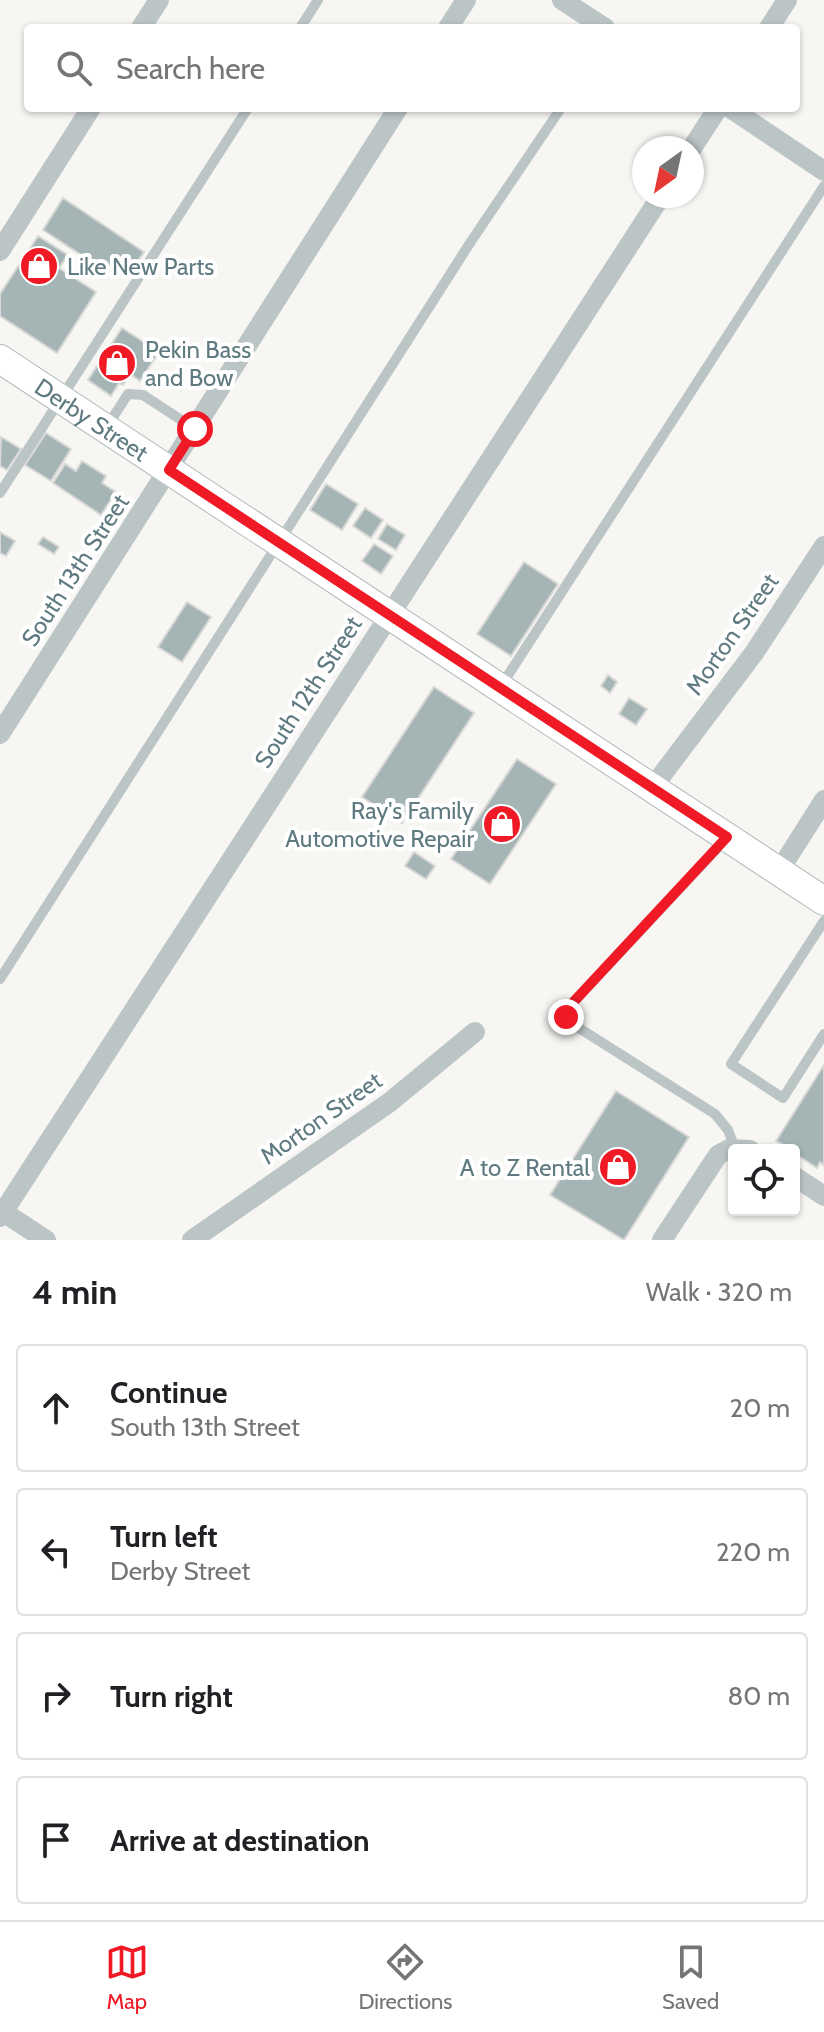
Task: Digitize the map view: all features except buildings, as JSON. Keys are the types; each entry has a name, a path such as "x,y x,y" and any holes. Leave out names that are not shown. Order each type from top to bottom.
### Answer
{"main road":[{"name":"Derby Street","path":"0,359 824,901"}],"street":[{"path":"144,24 159,0"},
{"path":"451,24 466,0"},
{"path":"562,0 599,24"},
{"path":"772,24 787,0"},
{"path":"0,251 88,112"},
{"name":"South 13th Street","path":"0,734 395,112"},
{"path":"700,136 715,112"},
{"path":"736,112 824,171"},
{"name":"South 12th Street","path":"1,1213 653,208"},
{"name":"Morton Street","path":"652,788 754,653 824,546"},
{"path":"779,871 824,800"},
{"name":"Morton Street","path":"192,1240 390,1102 475,1032"},
{"path":"662,1240 712,1162 728,1154"},
{"path":"800,1180 824,1196"},
{"path":"1,1213 46,1240"}],"lane":[{"path":"303,24 318,0"},
{"path":"0,493 245,112"},
{"path":"0,979 462,256 558,112"},
{"path":"500,688 824,186"},
{"path":"106,428 128,394 143,395 195,429"},
{"path":"727,837 566,1010 566,1017 715,1114 735,1144"},
{"path":"824,921 731,1064 783,1098 824,1034"}],"place":[{"name":"Like New Parts","path":"39,266"},
{"name":"Pekin Bass and Bow","path":"117,363"},
{"name":"Ray's Family Automotive Repair","path":"502,824"},
{"name":"A to Z Rental","path":"618,1167"}],"route":[{"path":"195,429 169,470 727,837 566,1010 566,1017"}]}
